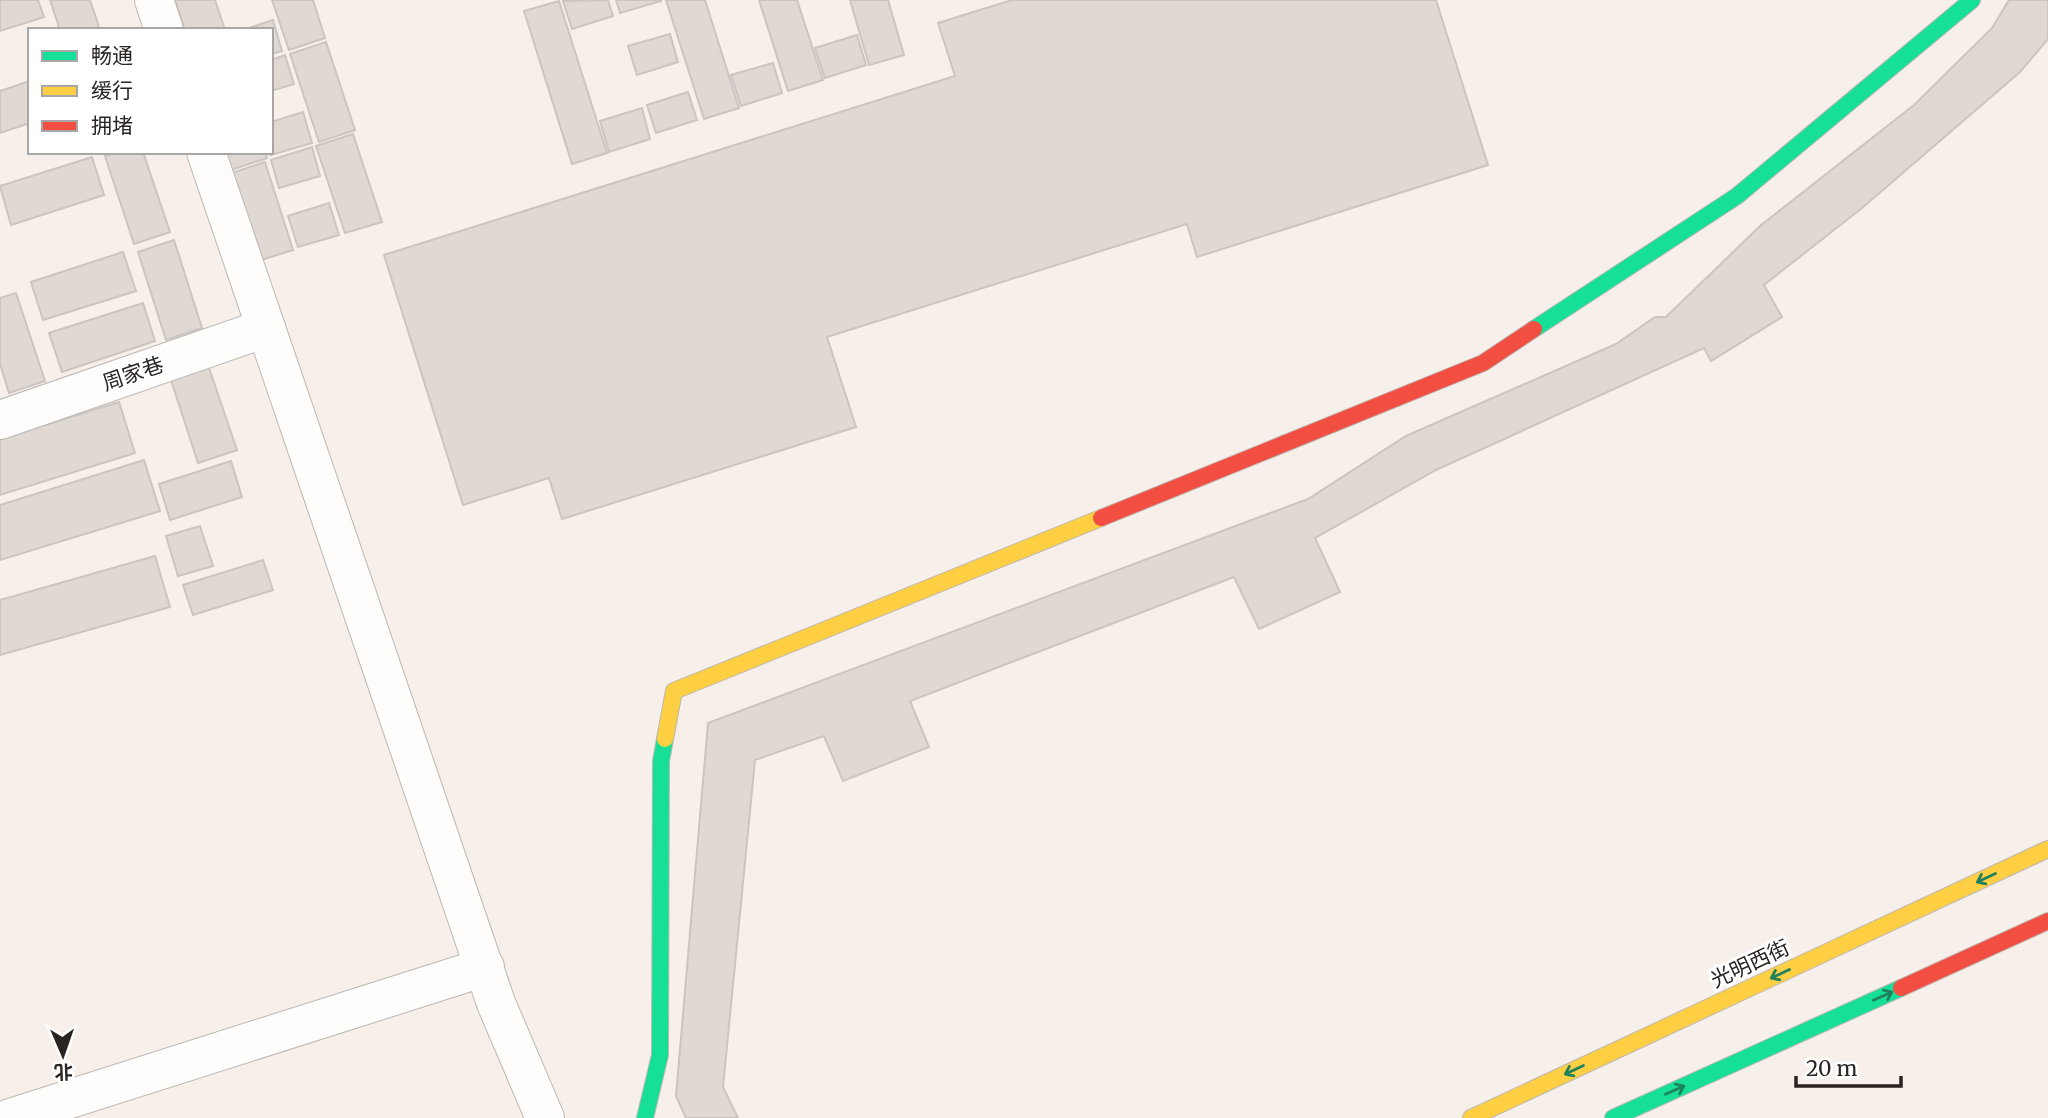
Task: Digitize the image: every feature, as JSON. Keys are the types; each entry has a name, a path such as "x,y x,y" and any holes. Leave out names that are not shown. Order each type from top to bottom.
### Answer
{"street":[{"path":"154,0 163,28"},
{"path":"645,1118 660,1055 661,761 674,691 1483,363 1737,196 1972,0"},
{"path":"207,154 496,1003 545,1118"},
{"name":"周家巷","path":"0,420 266,328"},
{"name":"光明西街","path":"1471,1118 2048,849"},
{"path":"1613,1118 2048,921"},
{"path":"10,1118 485,967"}],"building":[{"path":"0,0 38,0 44,17 0,31"},
{"path":"50,0 90,0 99,28 59,28"},
{"path":"175,0 215,0 224,28 184,28"},
{"path":"272,0 313,0 325,38 289,50"},
{"path":"608,0 613,16 572,29 563,1"},
{"path":"616,0 661,0 661,1 620,13"},
{"path":"666,0 705,0 739,108 704,119"},
{"path":"759,0 797,0 823,80 788,91"},
{"path":"850,0 888,0 904,55 869,65"},
{"path":"1012,0 1436,0 1488,165 1197,257 1187,224 827,337 856,427 562,519 549,478 463,505 384,255 955,76 938,23"},
{"path":"2009,0 2048,0 2048,39 2020,72 1862,208 1764,285 1782,317 1711,361 1704,348 1436,470 1315,538 1340,592 1259,629 1234,577 910,701 929,747 843,781 824,736 755,760 723,1087 738,1118 686,1118 676,1096 708,723 1308,499 1406,436 1616,344 1655,317 1666,317 1760,226 1914,105 1992,28"},
{"path":"559,1 607,153 572,164 524,11"},
{"path":"273,20 282,51 273,53 273,28 249,28"},
{"path":"670,34 678,62 637,75 628,46"},
{"path":"857,35 866,65 825,78 815,48"},
{"path":"326,42 355,130 319,142 290,54"},
{"path":"285,55 294,84 273,90 273,59"},
{"path":"773,63 782,93 741,106 731,75"},
{"path":"28,82 28,124 0,133 0,91"},
{"path":"688,92 697,120 656,133 647,105"},
{"path":"642,108 650,139 609,152 600,121"},
{"path":"303,112 312,143 271,155 273,121"},
{"path":"353,134 382,222 345,233 316,146"},
{"path":"312,147 320,176 279,188 271,160"},
{"path":"144,154 170,232 134,244 105,156"},
{"path":"226,154 266,154 267,158 231,170"},
{"path":"92,157 104,195 11,225 0,186"},
{"path":"265,162 293,250 258,261 229,174"},
{"path":"329,203 339,235 298,247 288,216"},
{"path":"174,240 202,328 166,340 138,252"},
{"path":"123,252 136,291 43,320 31,282"},
{"path":"16,293 45,381 9,393 0,364 0,298"},
{"path":"143,303 155,341 62,372 49,333"},
{"path":"207,362 237,450 198,463 169,374"},
{"path":"119,402 135,453 0,495 0,439"},
{"path":"144,460 160,511 0,560 0,505"},
{"path":"231,461 242,497 170,520 159,484"},
{"path":"200,526 213,566 178,576 166,536"},
{"path":"155,556 170,607 0,655 0,600"},
{"path":"263,560 273,590 193,615 183,585"}],"traffic: fast":[{"path":"1534,329 1737,196 1972,0"},
{"path":"645,1118 660,1055 661,761 665,739"},
{"path":"1613,1118 1901,988"}],"traffic: slow":[{"path":"665,739 674,691 1101,518"},
{"path":"1471,1118 2048,849"}],"traffic: jam":[{"path":"1101,518 1483,363 1534,329"},
{"path":"1901,988 2048,921"}]}
